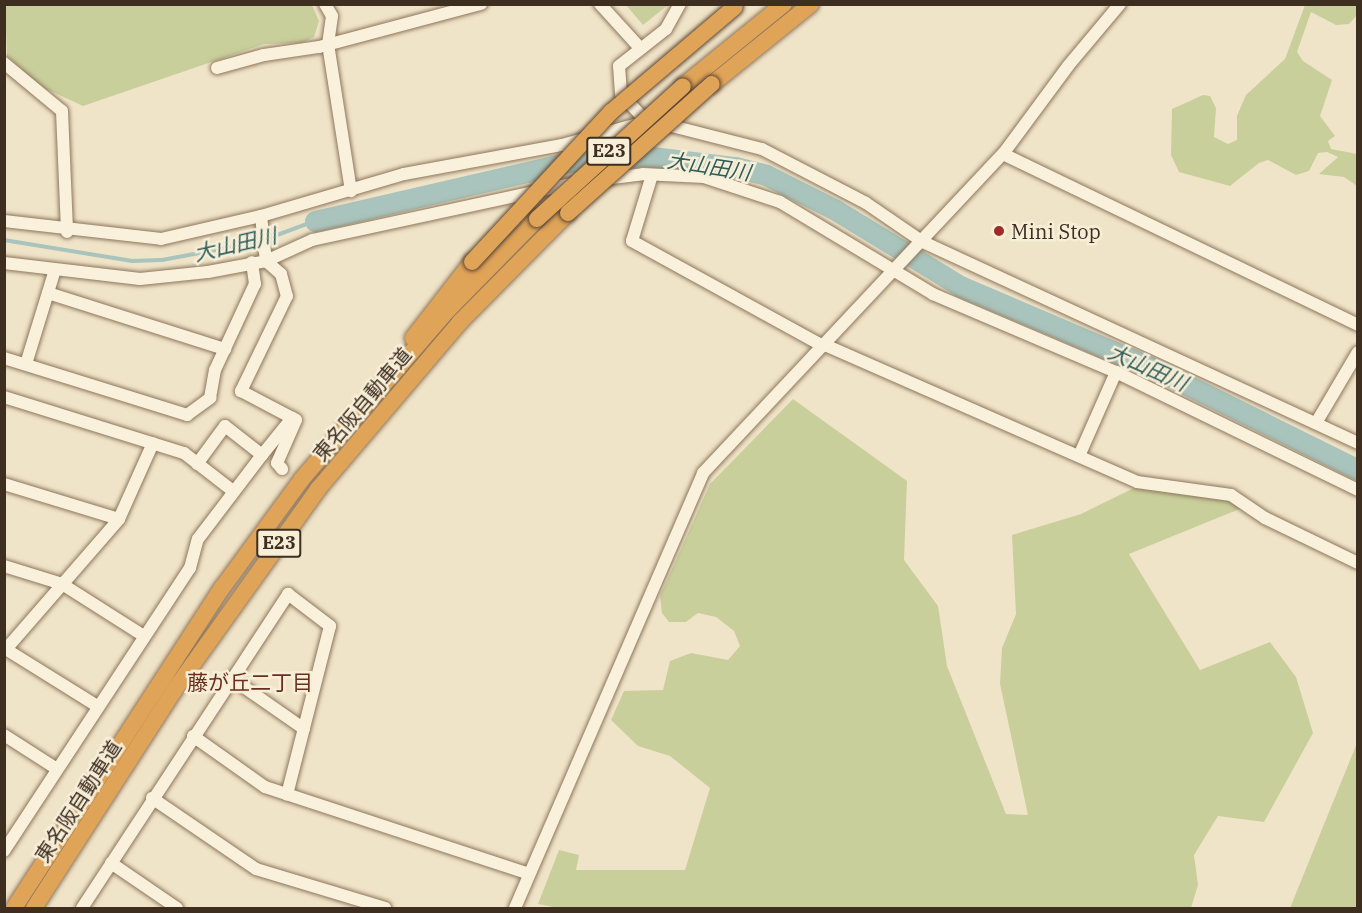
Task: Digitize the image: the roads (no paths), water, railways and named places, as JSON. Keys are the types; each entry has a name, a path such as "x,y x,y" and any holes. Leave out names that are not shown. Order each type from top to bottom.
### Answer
{"highway":[{"name":"東名阪自動車道","path":"14,909 222,588 302,479 389,376 537,219 683,86 784,4"},
{"name":"東名阪自動車道","path":"34,909 175,689 318,489 453,331 568,213 712,84 812,4"},
{"path":"389,376 431,309 611,112 736,6"}],"street":[{"path":"325,4 332,16 327,44 351,191"},
{"path":"217,68 327,44 481,4"},
{"path":"600,4 640,48"},
{"path":"646,122 616,81 619,66 666,29 680,4"},
{"path":"515,909 703,473 1003,154 1068,66 1120,4"},
{"path":"4,63 62,111 67,231"},
{"path":"6,226 161,239 261,216 404,174 562,144 646,122 684,127 762,149 866,203 921,243 1358,443"},
{"path":"1003,154 1358,325"},
{"path":"652,175 632,241 824,345 1153,488 1231,495 1265,518 1358,563"},
{"path":"4,263 141,279 266,261 312,240 487,200 589,181 652,175 704,177 780,202 962,308 1116,372 1358,490"},
{"path":"261,216 266,261 281,274 287,296 241,391 296,420 277,463 282,469"},
{"path":"4,358 187,415 210,398 215,370 255,284 252,262"},
{"path":"26,364 55,270"},
{"path":"48,293 225,349"},
{"path":"1316,423 1358,352"},
{"path":"1079,456 1116,372"},
{"path":"4,397 184,453 233,491"},
{"path":"4,851 190,568 198,539 233,491 292,418"},
{"path":"196,464 225,426 262,455"},
{"path":"98,706 6,648 118,519 153,443"},
{"path":"4,484 118,519"},
{"path":"4,566 62,584 144,636"},
{"path":"82,909 192,736 288,594 330,626 287,795"},
{"path":"231,678 304,729"},
{"path":"4,735 57,769"},
{"path":"192,736 265,787 529,874"},
{"path":"152,798 256,869 385,909"},
{"path":"111,863 177,909"}],"waterway":[{"name":"大山田川","path":"315,221 571,162 644,156 735,167 766,175 834,209 960,286 1159,371 1358,470"},
{"name":"大山田川","path":"4,240 132,261 162,260 258,242 315,221"}],"place":[{"name":"Mini Stop","path":"999,231"}],"district":[{"name":"藤が丘二丁目","path":"250,682"}]}
